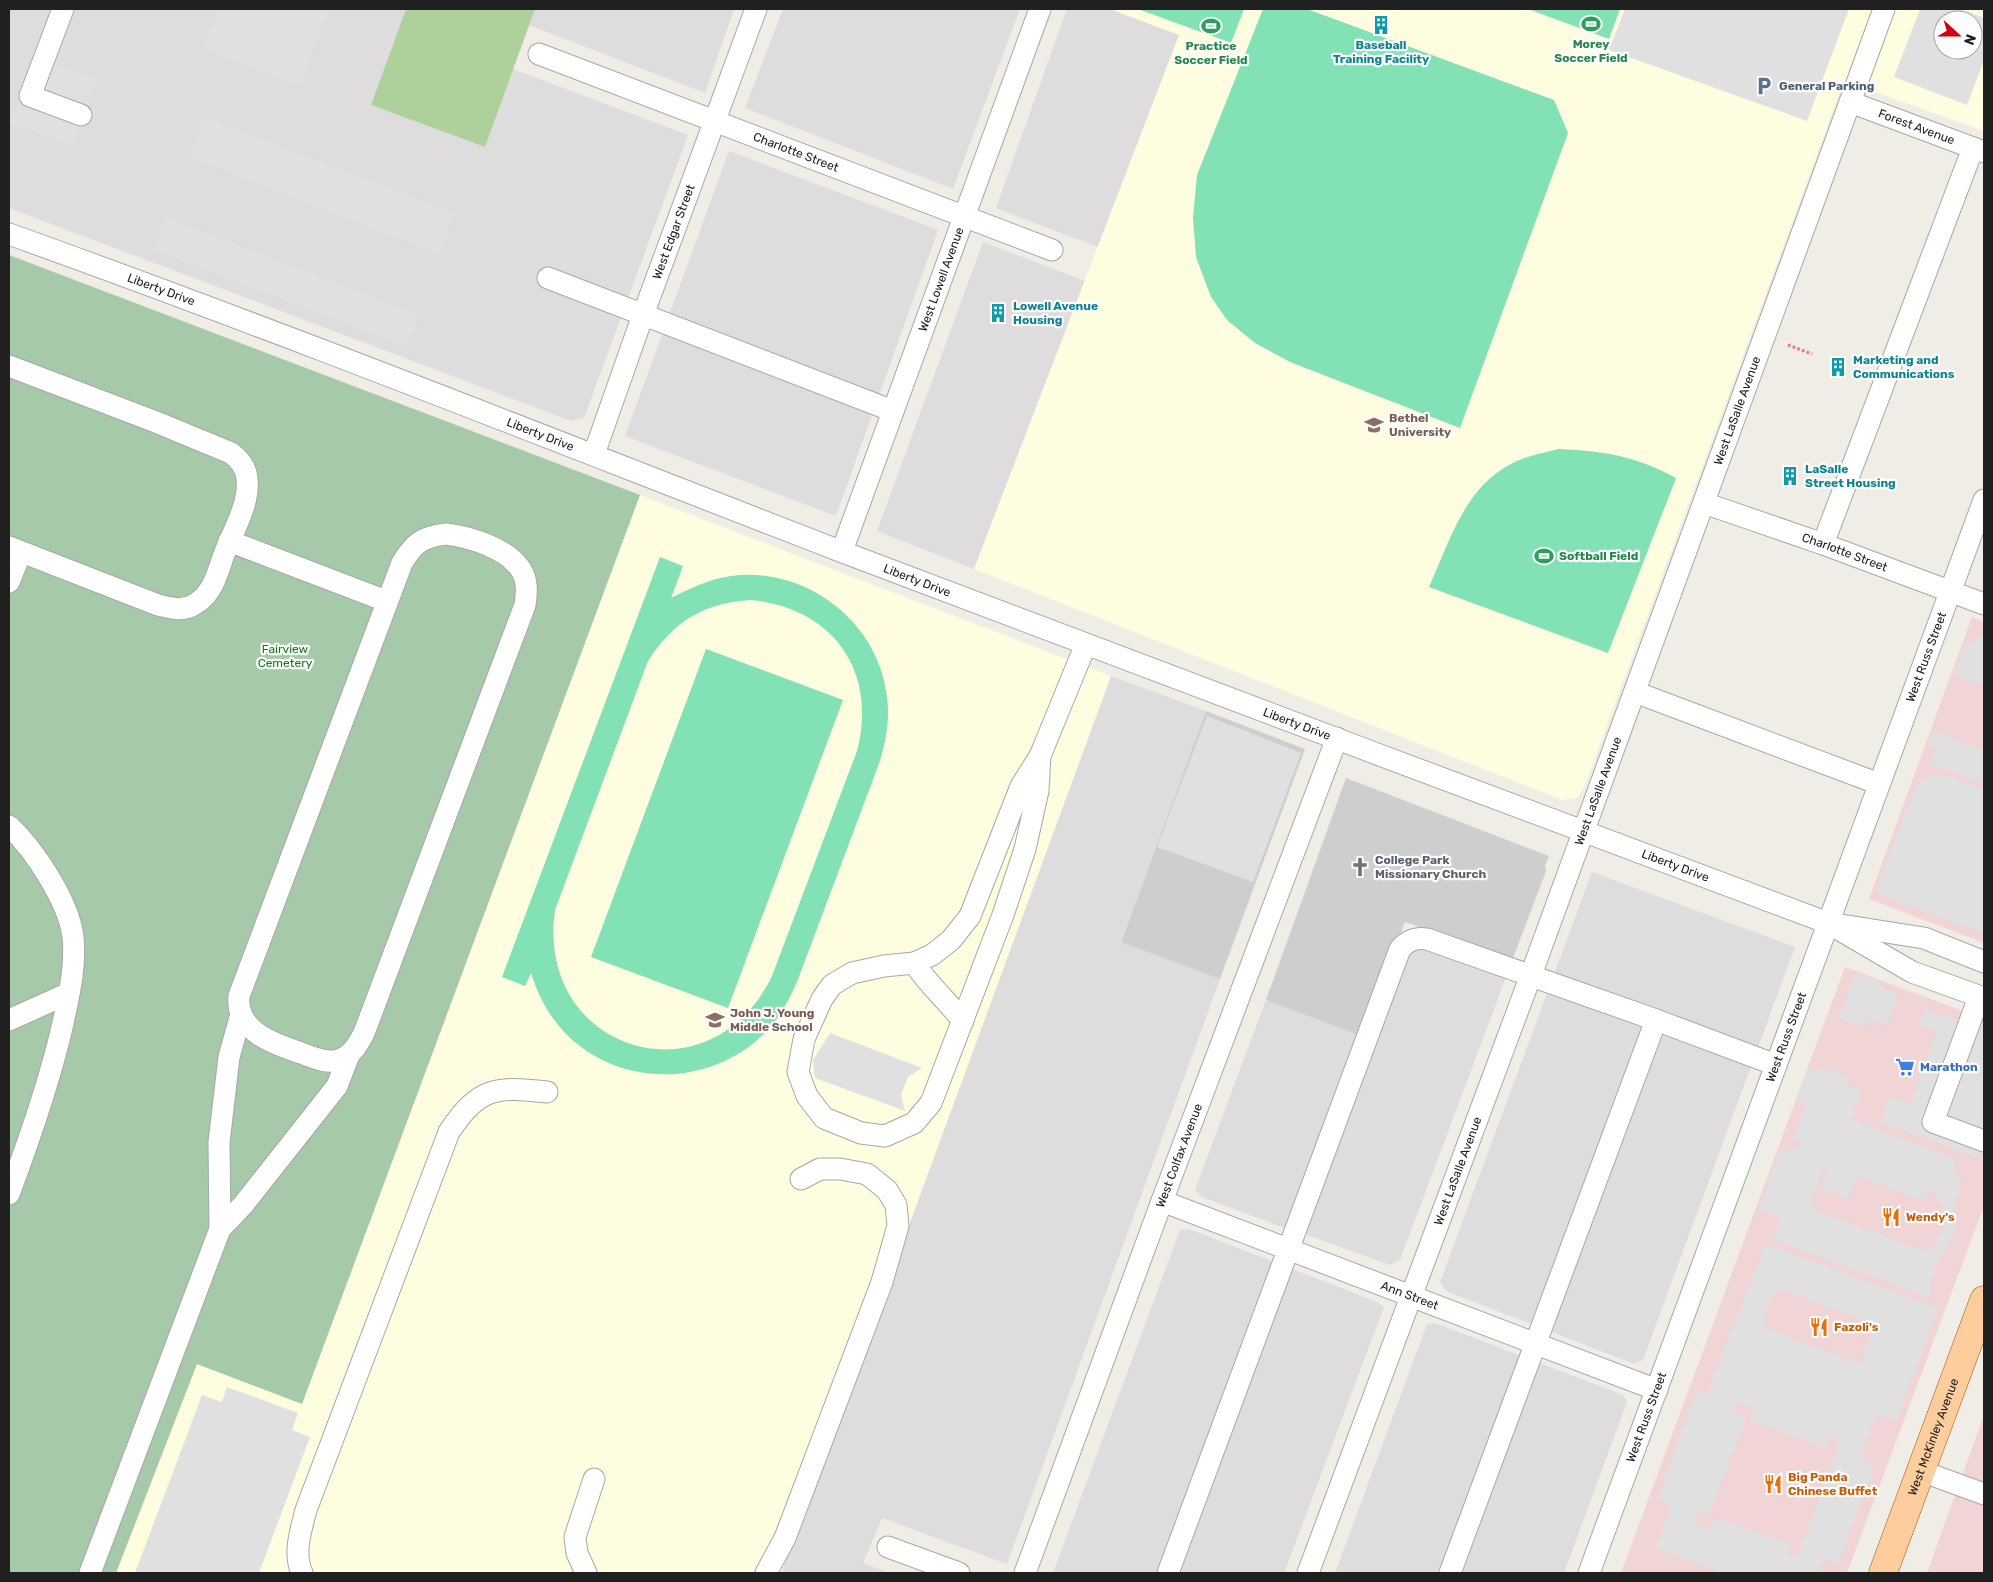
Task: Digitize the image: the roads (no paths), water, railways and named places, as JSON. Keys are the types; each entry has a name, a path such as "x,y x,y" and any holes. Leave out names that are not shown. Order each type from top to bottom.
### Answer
{"main road":[{"name":"West McKinley Avenue","path":"1883,1573 1984,1300"}],"street":[{"path":"63,9 30,96 81,115"},
{"name":"West Edgar Street","path":"594,454 643,315 756,9"},
{"name":"West Lowell Avenue","path":"842,551 1040,9"},
{"name":"West LaSalle Avenue","path":"1308,1573 1531,975 1884,9"},
{"name":"Charlotte Street","path":"539,54 1052,250"},
{"name":"Forest Avenue","path":"1850,102 1979,150"},
{"path":"1823,544 1979,150"},
{"name":"Liberty Drive","path":"9,234 124,275 1086,644 1828,923 1912,972 1982,997"},
{"path":"548,278 893,411"},
{"path":"9,366 231,453 238,459 247,476 244,504 213,584 204,597 194,605 177,609 158,604 15,549 9,582"},
{"name":"West Russ Street","path":"1589,1573 1984,500"},
{"name":"Charlotte Street","path":"1704,503 1823,544 1984,604"},
{"path":"220,1229 243,1205 337,1086 349,1055 357,1046 364,1033 521,619 527,590 525,578 520,568 512,559 499,550 461,536 446,534 427,538 410,548 402,562 246,976 238,1003 241,1014 255,1032 273,1044 328,1061 338,1060 349,1055"},
{"path":"230,541 386,601"},
{"path":"1040,756 1038,791 1025,849 1003,915 931,1103 914,1123 886,1136 861,1133 824,1118 807,1096 798,1072 804,1039 822,999 832,985 852,973 884,966 914,963 932,956 951,940 970,916 1021,786 1040,756 1086,644"},
{"path":"1635,692 1879,784"},
{"name":"West Colfax Avenue","path":"1025,1573 1162,1202 1337,738"},
{"path":"9,826 27,845 46,871 70,924 73,936 70,993 48,1080 9,1194"},
{"name":"Liberty Drive","path":"1828,923 1924,938 1984,962"},
{"path":"1168,1573 1400,949 1404,944 1419,938 1427,939 1656,1020 1776,1065"},
{"path":"914,963 921,974 963,1021"},
{"path":"9,1020 70,993"},
{"path":"1982,997 1933,1122 1984,1141"},
{"path":"90,1573 220,1229 219,1142 229,1057 241,1014"},
{"path":"1450,1573 1534,1343 1656,1020"},
{"path":"302,1573 298,1556 306,1510 448,1132 472,1105 483,1096 496,1090 521,1089 548,1092"},
{"path":"766,1573 788,1529 882,1282 898,1226 896,1204 887,1190 867,1174 840,1169 820,1170 801,1180"},
{"name":"Ann Street","path":"1162,1202 1288,1248 1656,1390"},
{"path":"1920,1471 1984,1494"},
{"path":"586,1573 577,1553 575,1537 594,1479"},
{"path":"888,1547 959,1573"}],"place":[{"name":"Morey Soccer Field","path":"1591,24"},
{"name":"Baseball Training Facility","path":"1381,25"},
{"name":"Practice Soccer Field","path":"1211,26"},
{"name":"General Parking","path":"1764,86"},
{"name":"Lowell Avenue Housing","path":"998,313"},
{"name":"Marketing and Communications","path":"1838,367"},
{"name":"Bethel University","path":"1374,425"},
{"name":"LaSalle Street Housing","path":"1790,476"},
{"name":"Softball Field","path":"1544,556"},
{"name":"College Park Missionary Church","path":"1360,867"},
{"name":"John J. Young Middle School","path":"715,1020"},
{"name":"Marathon","path":"1905,1067"},
{"name":"Wendy's","path":"1891,1217"},
{"name":"Fazoli's","path":"1819,1327"},
{"name":"Big Panda Chinese Buffet","path":"1773,1484"}],"park label":[{"name":"Fairview Cemetery","path":"285,656"}]}
